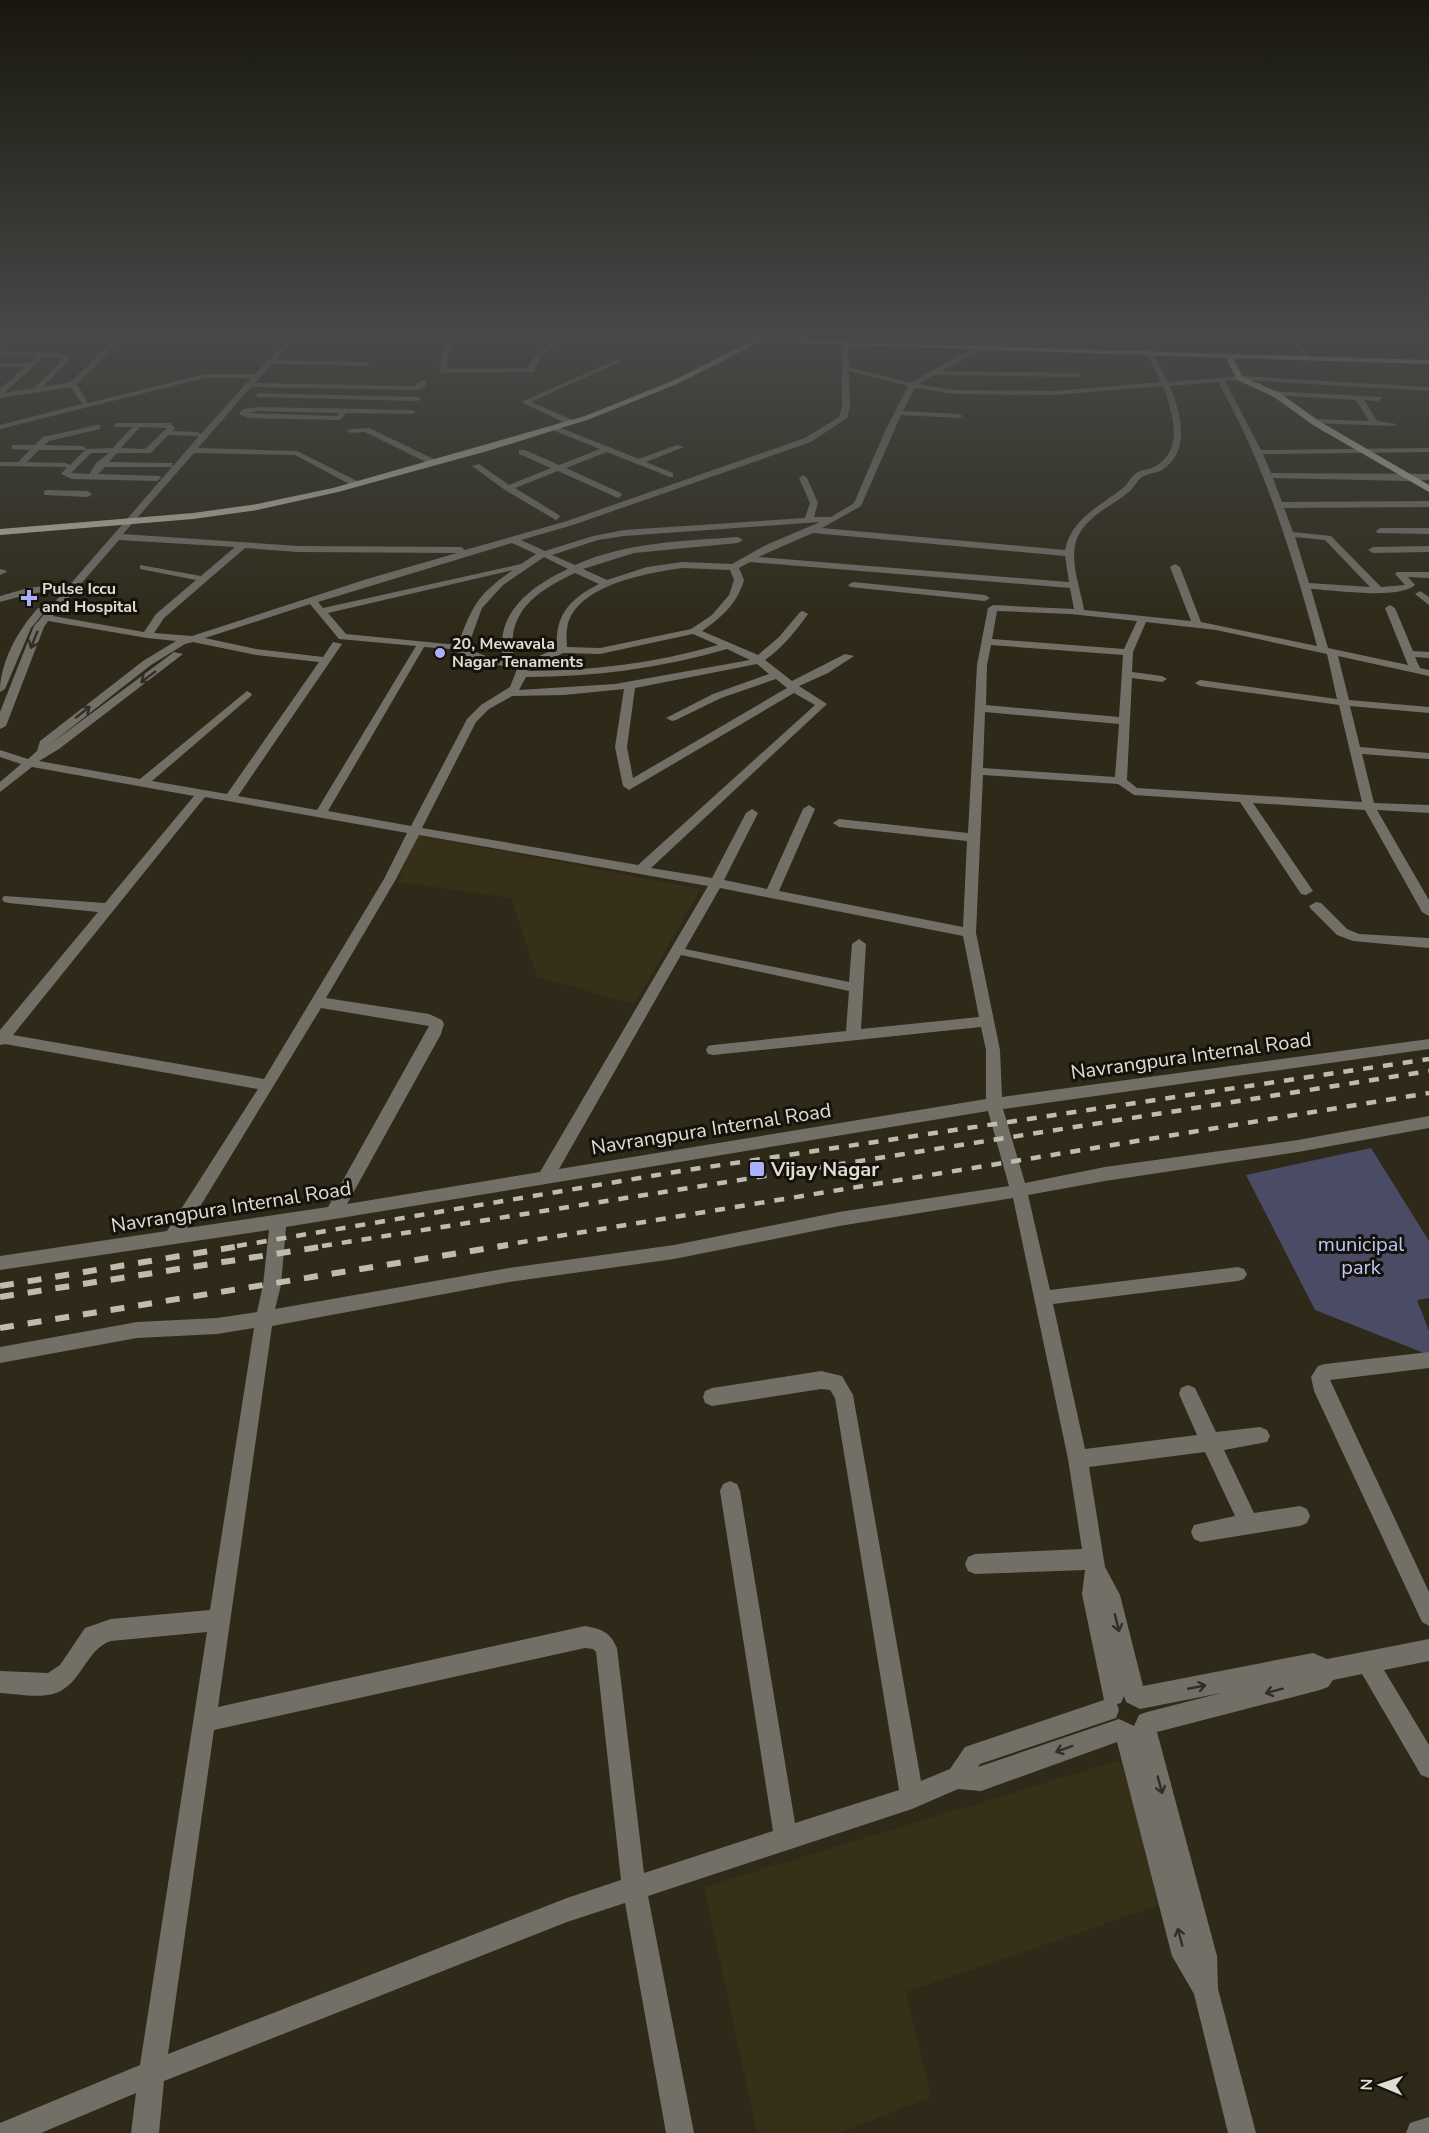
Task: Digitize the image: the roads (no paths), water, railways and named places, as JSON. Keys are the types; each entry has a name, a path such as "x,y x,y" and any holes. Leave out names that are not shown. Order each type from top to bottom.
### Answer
{"main road":[{"path":"118,530 256,507 356,484 535,435"},
{"path":"0,533 118,530 158,526 307,500 541,435"},
{"path":"1335,435 1429,489"}],"street":[{"path":"20,464 46,440 67,435"},
{"path":"68,493 104,464 131,435"},
{"path":"149,439 188,435"},
{"path":"0,726 39,626 118,530 157,478 197,435"},
{"path":"0,689 26,627 61,586 118,530 204,435"},
{"path":"375,435 435,463"},
{"path":"572,435 670,476"},
{"path":"0,788 28,763 43,752 55,747 186,648 193,639 311,600 570,524 808,440 817,435"},
{"path":"561,650 561,630 570,609 591,592 616,579 648,570 682,565 735,567 769,547 812,530 858,504 889,435"},
{"path":"1080,612 1068,553 1075,531 1099,508 1135,483 1138,475 1152,473 1162,468 1171,459 1178,443 1178,435"},
{"path":"1250,435 1279,505 1344,702 1369,806 1429,912"},
{"path":"157,478 65,475 87,452 150,451 163,436"},
{"path":"127,439 138,439"},
{"path":"15,447 82,448"},
{"path":"639,462 680,447"},
{"path":"508,488 608,449"},
{"path":"190,450 297,453 356,484"},
{"path":"1258,452 1429,450"},
{"path":"117,477 141,452"},
{"path":"522,452 618,495"},
{"path":"76,463 169,465"},
{"path":"0,464 66,465"},
{"path":"476,466 556,517"},
{"path":"1268,475 1429,477"},
{"path":"803,478 814,503 809,520"},
{"path":"47,493 88,494"},
{"path":"1279,505 1429,504"},
{"path":"461,651 477,607 500,583 541,555 596,538 624,533 834,518"},
{"path":"118,530 139,537 298,549 479,550"},
{"path":"812,530 1068,553"},
{"path":"1380,531 1429,531"},
{"path":"1289,534 1328,538 1379,590"},
{"path":"514,540 541,555 607,584"},
{"path":"512,693 518,668 506,636 507,626 526,598 573,568 612,554 641,548 738,540"},
{"path":"147,635 160,616 243,545"},
{"path":"1373,549 1429,549"},
{"path":"748,559 1075,585"},
{"path":"320,612 528,564"},
{"path":"142,567 204,579"},
{"path":"518,668 561,650 600,651 694,631 716,617 734,596 739,580 735,567"},
{"path":"1175,567 1197,625"},
{"path":"1306,586 1379,590 1409,586 1400,574 1429,575"},
{"path":"985,579 989,603 987,642 982,665 969,933 993,1050 994,1104 1019,1190 1078,1459 1094,1564 1092,1594 1129,1714 1185,1956 1205,1989 1242,2133"},
{"path":"853,585 989,603 1197,625 1327,649 1429,673"},
{"path":"0,600 28,591 61,586"},
{"path":"1420,594 1429,609"},
{"path":"311,600 343,637 453,646 461,651 518,668 575,675 657,664 728,645"},
{"path":"1390,608 1415,669"},
{"path":"172,1238 268,1085 390,879 471,721 486,706 512,693 550,694 630,687 757,660 791,630 803,614"},
{"path":"47,618 147,635 193,639 256,652 326,660"},
{"path":"1121,781 1128,652 1143,619"},
{"path":"642,870 822,704 793,687 757,660 694,631"},
{"path":"987,642 1128,652"},
{"path":"230,799 337,644"},
{"path":"320,815 420,648"},
{"path":"1408,654 1429,656"},
{"path":"630,687 621,747 629,786 793,687 849,656"},
{"path":"1127,674 1162,680"},
{"path":"672,718 717,696 777,675"},
{"path":"1200,683 1344,702 1429,710"},
{"path":"142,783 247,694"},
{"path":"980,708 1124,722"},
{"path":"1356,750 1429,756"},
{"path":"0,753 28,763 716,883 969,933"},
{"path":"977,771 1121,781 1134,791 1244,800 1429,809"},
{"path":"202,794 1,1039 268,1085"},
{"path":"1244,800 1306,891"},
{"path":"771,894 809,809"},
{"path":"546,1177 716,883 752,813"},
{"path":"839,823 974,838"},
{"path":"9,899 107,908"},
{"path":"1316,906 1342,932 1358,938 1429,943"},
{"path":"853,1035 859,944"},
{"path":"687,953 856,988"},
{"path":"317,1002 429,1019 437,1024 434,1034 333,1213"},
{"path":"713,1050 987,1021"},
{"name":"Navrangpura Internal Road","path":"0,1263 333,1213 994,1104 1429,1044"},
{"path":"0,1356 137,1330 217,1326 264,1320 509,1275 674,1252 839,1219 1429,1122"},
{"path":"146,2133 152,2073 219,1620 264,1320 272,1285 278,1221"},
{"path":"1043,1298 1238,1274"},
{"path":"1429,1360 1325,1372 1320,1377 1321,1385 1429,1615"},
{"path":"712,1397 821,1380 835,1383 844,1395 912,1797"},
{"path":"1188,1394 1249,1524"},
{"path":"1078,1459 1260,1436"},
{"path":"730,1491 786,1838"},
{"path":"1201,1533 1300,1516"},
{"path":"975,1564 1094,1564"},
{"path":"0,1683 51,1684 68,1673 93,1636 111,1630 219,1620"},
{"path":"204,1721 585,1637 599,1639 606,1648 634,1888 680,2133"},
{"path":"9,2133 152,2073 567,1910 912,1797 958,1777 981,1779 1129,1714 1320,1679 1328,1670 1429,1650"},
{"path":"1367,1662 1429,1767"},
{"path":"1420,2133 1429,2131"}],"railway":[{"path":"237,1246 681,1171 1429,1059"},
{"path":"322,1246 1429,1071"},
{"path":"498,1246 1429,1093"},
{"path":"0,1286 246,1245"},
{"path":"0,1297 332,1245"},
{"path":"0,1328 508,1245"}],"place":[{"name":"Pulse Iccu and Hospital","path":"29,598"},
{"name":"20, Mewavala Nagar Tenaments","path":"440,653"},
{"name":"Vijay Nagar","path":"757,1169"}],"park label":[{"name":"municipal park","path":"1361,1256"}]}
